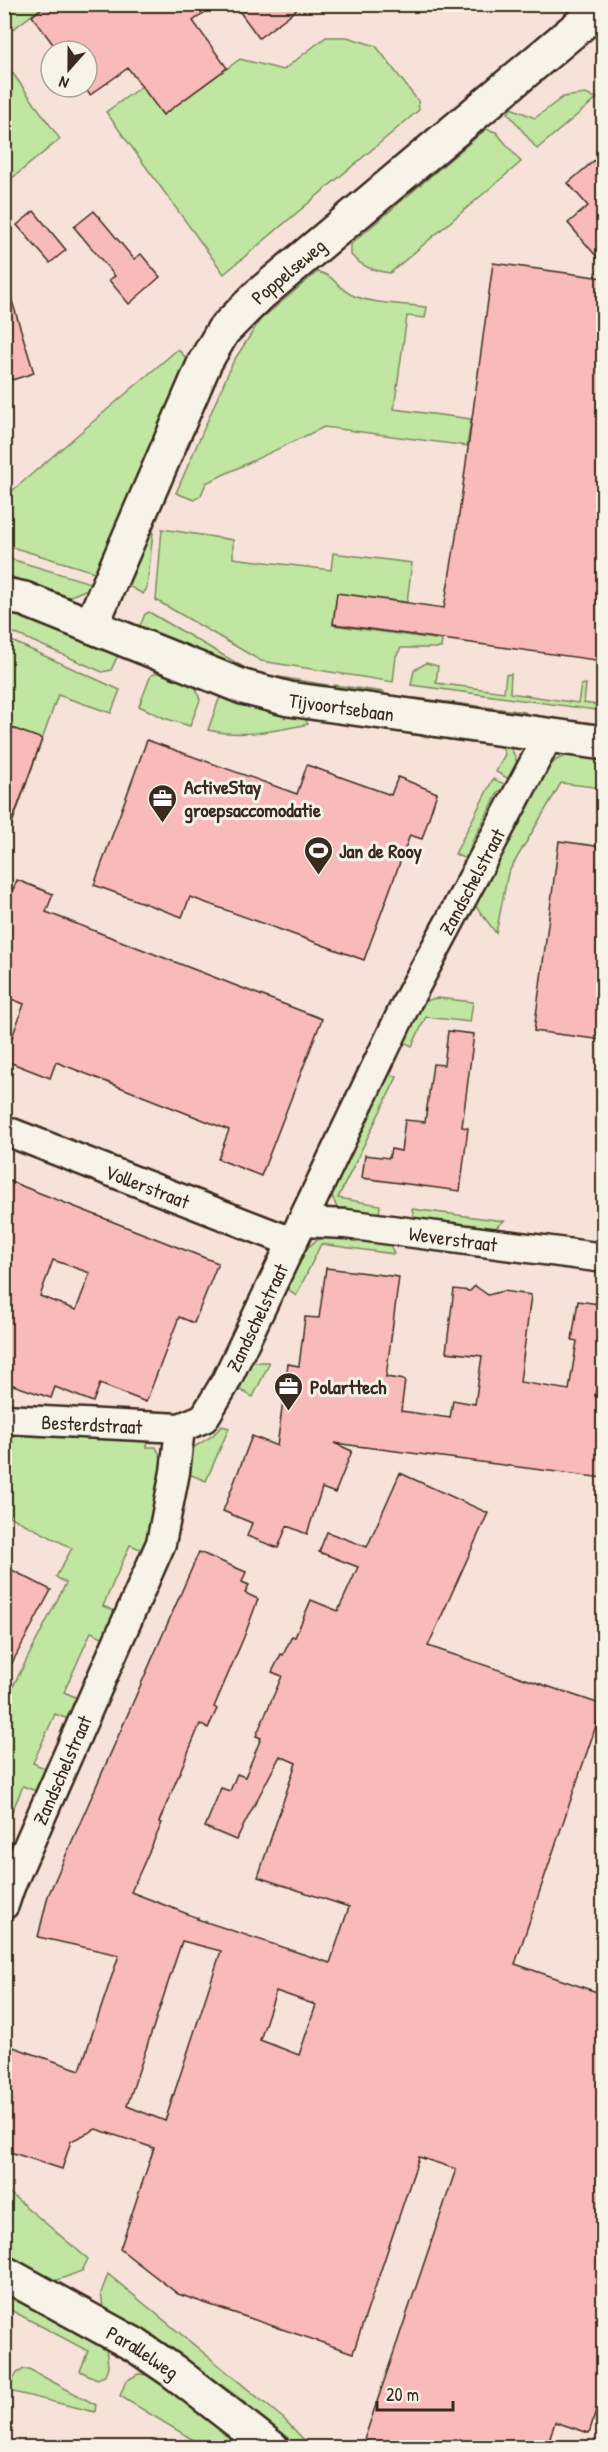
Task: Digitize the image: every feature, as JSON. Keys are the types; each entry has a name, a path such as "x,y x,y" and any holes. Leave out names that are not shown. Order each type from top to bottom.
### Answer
{"street":[{"name":"Poppelseweg","path":"91,626 205,362 223,331 259,295 603,5"},
{"name":"Tijvoortsebaan","path":"4,595 24,599 243,687 289,699 603,743"},
{"name":"Zandschelstraat","path":"4,1905 161,1543 176,1472 180,1428 204,1418 225,1383 406,1002 549,735"},
{"name":"Vollerstraat","path":"4,1130 297,1232"},
{"name":"Weverstraat","path":"297,1232 346,1224 603,1258"},
{"name":"Besterdstraat","path":"4,1419 180,1428"},
{"name":"Parallelweg","path":"4,2273 135,2345 191,2384 272,2448"}],"green space":[{"path":"5,4 45,4 45,5 5,35"},
{"path":"326,37 347,37 376,46 418,101 419,110 224,274 106,112 142,86 163,115 240,59 283,70"},
{"path":"4,61 60,139 5,184 4,184"},
{"path":"585,94 597,98 537,149 508,113 511,108 535,118 563,97"},
{"path":"486,129 496,132 521,162 390,273 369,268 359,263 351,255 351,244"},
{"path":"317,272 328,275 347,292 360,298 427,307 425,318 407,316 394,409 471,419 467,446 324,427 206,483 201,495 194,500 176,493 233,362 260,320"},
{"path":"178,349 190,363 101,574 5,545 5,497"},
{"path":"154,523 147,588 143,594 123,583 147,527"},
{"path":"162,529 233,540 233,558 331,570 333,553 412,563 407,602 337,593 333,625 442,640 441,648 401,648 396,656 393,682 261,661 156,600"},
{"path":"4,557 97,585 66,598 5,574"},
{"path":"4,612 22,616 119,653 111,670 102,672 5,629"},
{"path":"149,612 245,668 261,674 328,685 327,693 278,684 139,628 145,614"},
{"path":"5,638 120,690 111,713 58,695 5,844"},
{"path":"426,663 438,666 436,683 504,692 506,675 511,674 510,693 578,703 581,685 586,684 584,703 603,706 603,711 411,685 414,670"},
{"path":"160,672 195,685 200,700 190,726 164,718 139,706 151,675"},
{"path":"334,685 384,693 376,697 333,693"},
{"path":"416,698 525,712 527,719 422,703"},
{"path":"219,699 257,708 303,715 308,724 246,733 208,730"},
{"path":"409,729 508,746 516,762 513,781 496,772 505,754 502,747 408,734"},
{"path":"570,754 603,756 603,788 561,783 508,873 496,933 474,904 545,771 556,760"},
{"path":"493,779 511,787 507,793 499,791 470,846 476,852 473,856 463,858 455,854"},
{"path":"430,999 473,1002 470,1022 426,1017 412,1046 401,1041 419,1007"},
{"path":"386,1072 397,1077 338,1198 380,1205 379,1214 338,1211 330,1190"},
{"path":"412,1209 504,1221 491,1231 415,1221"},
{"path":"327,1235 390,1244 394,1254 321,1244 296,1296 286,1287 297,1263 311,1244"},
{"path":"251,1362 268,1362 269,1364 253,1397 236,1388"},
{"path":"222,1426 229,1428 206,1481 184,1472 191,1449 212,1436"},
{"path":"5,1429 148,1437 147,1447 156,1447 163,1461 148,1552 130,1545 103,1606 119,1613 107,1639 91,1632 64,1692 82,1700 73,1721 55,1714 33,1763 51,1771 41,1793 23,1786 5,1828 5,1702 66,1583 56,1577 72,1548 5,1514"},
{"path":"5,2189 88,2259 82,2271 55,2281 5,2254"},
{"path":"108,2274 284,2419 311,2447 298,2447 237,2396 174,2351 103,2307 101,2293"},
{"path":"4,2293 106,2348 108,2366 105,2376 97,2379 80,2371 88,2351 5,2307"},
{"path":"29,2369 96,2405 95,2412 5,2390 5,2381 11,2384 17,2373"},
{"path":"138,2374 149,2375 246,2447 205,2447 120,2396 126,2381"}],"building":[{"path":"48,4 216,4 193,21 227,68 163,115 128,68 99,89 99,39 49,39 32,16"},
{"path":"234,4 304,4 259,38"},
{"path":"603,153 603,264 568,223 588,206 568,183"},
{"path":"34,211 66,250 50,263 17,225"},
{"path":"94,211 134,259 141,254 160,277 129,304 109,280 115,276 74,227"},
{"path":"493,263 603,278 603,661 333,624 337,593 444,608 456,537"},
{"path":"10,294 34,373 12,380 4,356 4,295"},
{"path":"4,725 42,739 7,836 4,835"},
{"path":"147,740 297,794 307,765 391,795 398,777 437,793 422,839 410,835 364,960 190,897 182,917 94,885"},
{"path":"559,841 603,847 603,1040 534,1031"},
{"path":"17,880 53,894 46,912 322,1019 261,1176 218,1159 229,1130 56,1062 50,1078 4,1060 24,1004 4,996 4,912"},
{"path":"448,1031 474,1034 462,1127 468,1128 460,1191 362,1178 365,1155 389,1158 391,1149 401,1151 405,1120 425,1122 433,1064 444,1065"},
{"path":"4,1179 218,1263 194,1323 179,1317 146,1402 100,1384 93,1402 55,1387 51,1398 4,1382","holes":["53,1260 90,1273 76,1310 40,1296"]},
{"path":"326,1268 399,1277 386,1377 405,1380 401,1411 450,1418 453,1400 475,1404 482,1356 446,1352 454,1289 470,1291 475,1286 488,1295 503,1291 531,1295 520,1382 569,1390 577,1341 572,1340 578,1301 599,1304 598,1311 603,1312 603,1340 595,1396 603,1397 603,1478 334,1443 352,1451 335,1493 322,1488 307,1534 287,1526 278,1548 247,1536 252,1523 223,1511 252,1436 277,1446 288,1364 299,1366 305,1317 319,1318"},
{"path":"400,1473 488,1513 428,1646 603,1705 515,1964 603,1994 603,2389 589,2433 555,2422 547,2448 387,2448 364,2440 456,2169 419,2157 353,2353 178,2294 120,2249 154,2148 96,2129 71,2141 62,2169 4,2150 4,2072 13,2047 80,2070 119,1955 38,1937 48,1896 199,1552 246,1572 242,1582 249,1585 245,1593 258,1599 214,1707 217,1709 208,1728 200,1724 159,1822 162,1823 131,1892 197,1919 330,1963 349,1907 258,1877 296,1763 280,1756 236,1840 205,1827 221,1788 230,1791 237,1774 245,1777 261,1738 256,1736 282,1676 272,1672 292,1636 295,1637 311,1600 338,1611 358,1567 319,1552 327,1532 367,1547","holes":["182,1941 221,1951 165,2121 127,2106","276,1991 316,2005 299,2055 260,2040"]},
{"path":"4,1566 51,1590 4,1678"}],"place":[{"name":"ActiveStay groepsaccomodatie","path":"163,824"},
{"name":"Jan de Rooy","path":"318,876"},
{"name":"Polarttech","path":"289,1412"}]}
